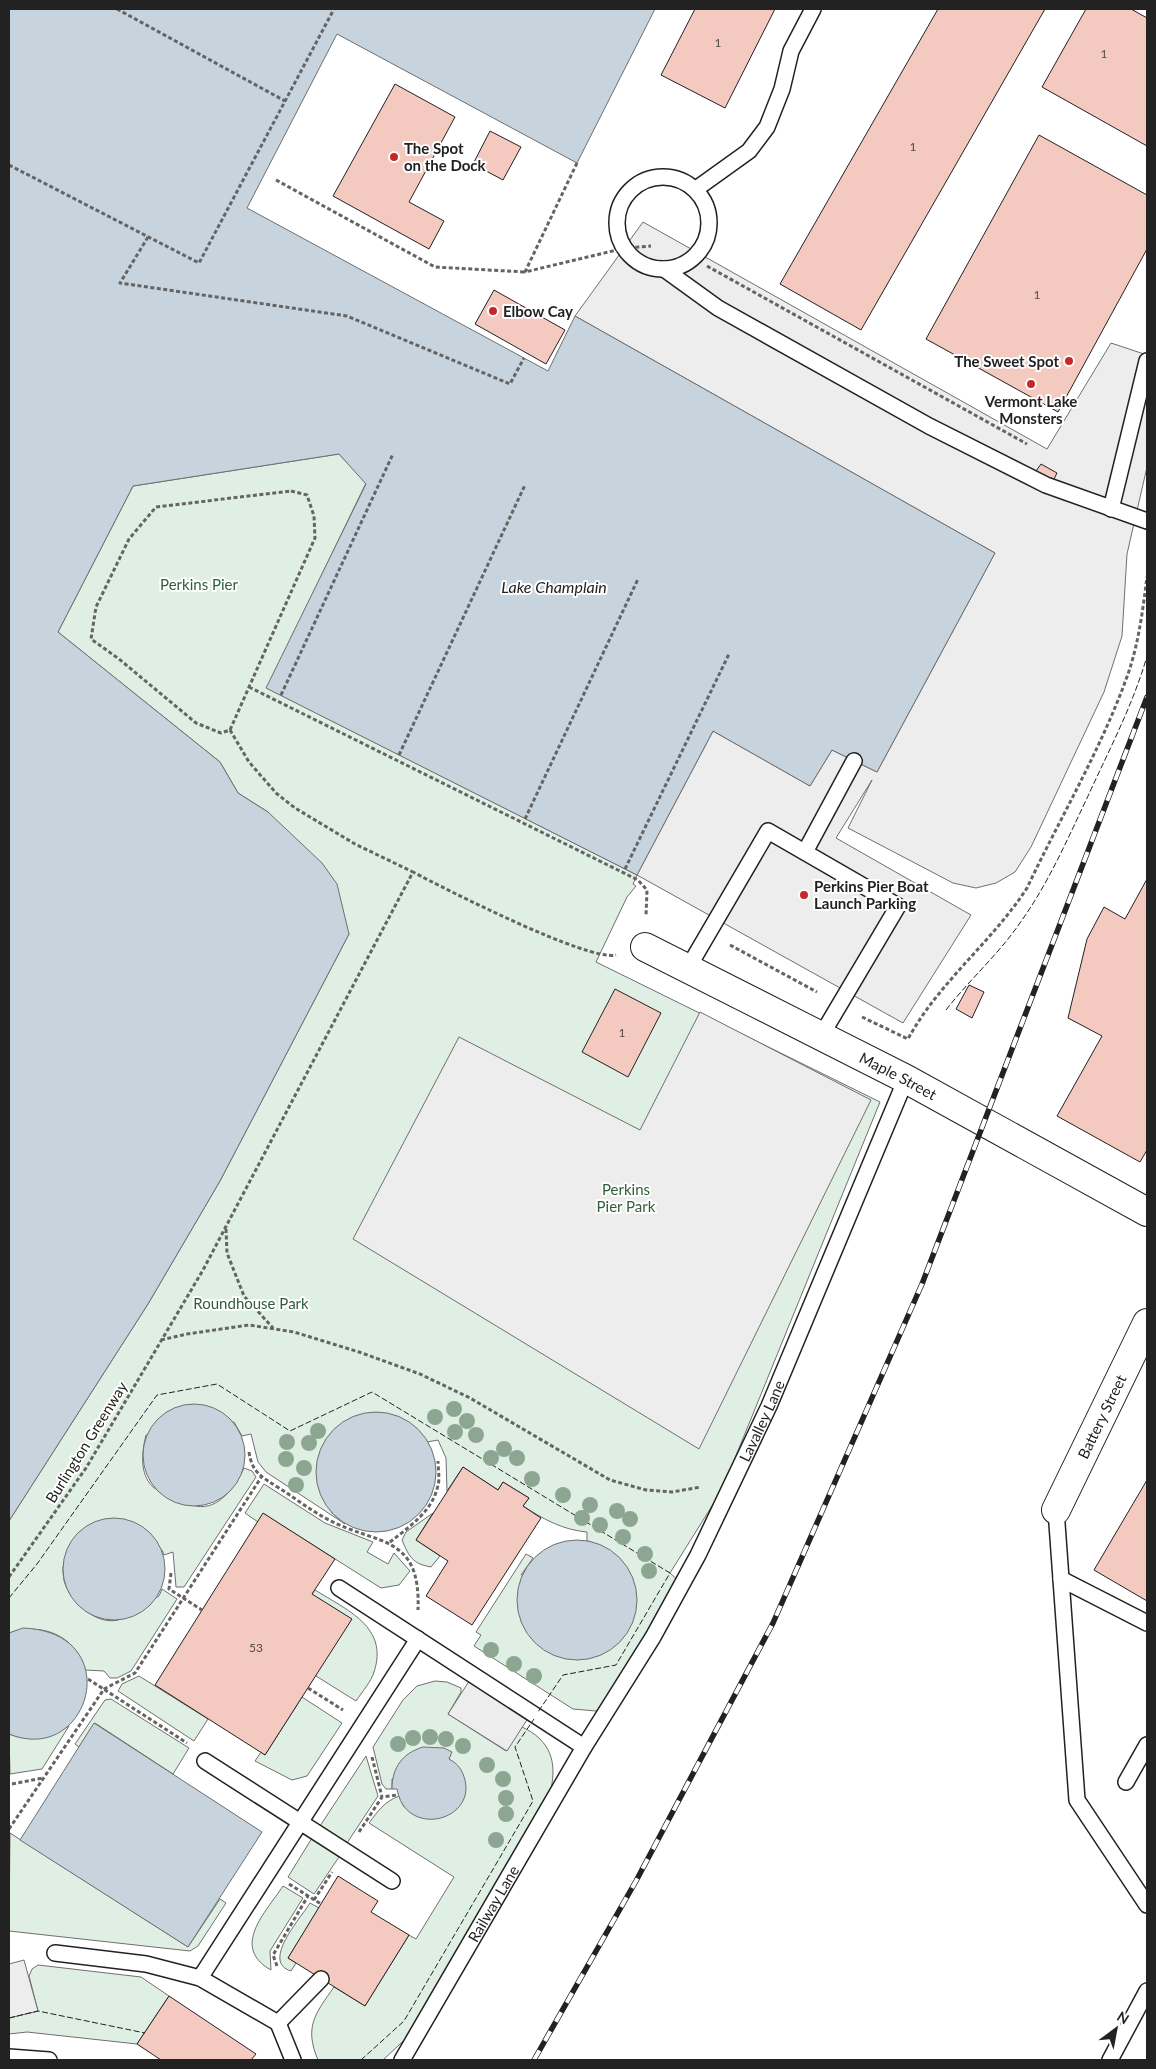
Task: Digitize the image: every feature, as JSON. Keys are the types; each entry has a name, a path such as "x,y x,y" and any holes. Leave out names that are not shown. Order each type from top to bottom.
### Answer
{"street":[{"name":"Maple Street","path":"645,947 906,1078 1147,1212"},
{"name":"Battery Street","path":"1056,1510 1147,1323"}],"lane":[{"path":"696,189 748,151 767,127 782,89 791,50 813,9"},
{"path":"668,176 683,180 696,189 705,202 709,216 709,232 703,246 693,258 680,266 664,269 649,267 635,260 625,248 619,236 617,224 618,211 631,188 642,181 668,176"},
{"path":"664,269 718,308 929,426 1046,485 1147,521"},
{"path":"1111,509 1147,361"},
{"path":"805,852 854,761"},
{"path":"688,968 768,831 898,906 821,1036"},
{"name":"Lavalley Lane","path":"584,1747 653,1637 698,1556 768,1406 906,1078"},
{"path":"1056,1510 1077,1800 1147,1905"},
{"path":"1062,1579 1147,1623"},
{"path":"339,1588 584,1747"},
{"path":"200,1978 418,1639"},
{"path":"1126,1782 1147,1745"},
{"name":"Railway Lane","path":"402,2060 584,1747"},
{"path":"205,1761 392,1881"},
{"path":"55,1953 146,1964 200,1978 278,2023 293,2060"},
{"path":"278,2023 322,1979"},
{"path":"1110,2060 1147,1990"},
{"path":"9,2057 49,2060"}],"path":[{"path":"117,9 286,101"},
{"path":"9,165 199,263 334,9"},
{"path":"276,180 435,267 525,272"},
{"path":"148,237 120,283 347,316 510,384 524,358"},
{"path":"281,695 393,454"},
{"path":"399,755 525,485"},
{"path":"291,490 307,495 314,516 315,538 230,730 222,733 196,723 91,639 96,607 129,538 156,507 291,490"},
{"path":"525,818 638,579"},
{"path":"625,869 729,654"},
{"path":"249,687 638,880 647,890 645,947"},
{"path":"230,730 249,762 276,793 295,808 354,844 413,872"},
{"path":"226,1228 227,1253 244,1296 274,1329 294,1332 340,1346 420,1374 470,1398 610,1480 646,1490 672,1492 735,1479"},
{"name":"Burlington Greenway","path":"9,1577 86,1468 160,1341 187,1334 250,1325 274,1329"},
{"path":"250,1452 251,1466 262,1476 328,1520 390,1542 414,1568 419,1591 418,1639"},
{"path":"390,1542 417,1520 432,1501 438,1485 438,1461"},
{"path":"9,1829 104,1689 135,1673 262,1476"},
{"path":"171,1573 169,1589 202,1610"},
{"path":"88,1679 191,1745 205,1761"},
{"path":"308,1688 363,1723"},
{"path":"12,1784 44,1778"},
{"path":"382,1797 398,1794"},
{"path":"269,1871 321,1904"},
{"path":"277,1966 273,1956 277,1946 308,1896"}],"green space":[{"name":"Perkins Pier Park","path":"339,454 366,483 267,688 637,875 633,884 636,886 627,897 596,962 880,1102 722,1490 670,1573 680,1582 664,1610 652,1621 652,1629 612,1703 596,1711 573,1709 474,1646 481,1635 476,1632 526,1554 533,1558 521,1575 591,1542 587,1541 587,1532 570,1529 546,1519 523,1506 529,1498 503,1482 498,1490 463,1467 447,1491 446,1458 438,1440 427,1442 422,1434 331,1512 345,1524 266,1472 258,1462 251,1434 242,1436 234,1422 146,1435 143,1448 143,1462 145,1476 149,1482 158,1490 193,1505 212,1505 219,1501 231,1489 244,1468 252,1471 256,1477 184,1587 176,1587 173,1552 164,1555 162,1550 63,1566 65,1584 74,1600 87,1612 102,1619 110,1621 128,1616 159,1596 162,1589 177,1599 131,1671 117,1678 110,1678 104,1671 85,1670 74,1648 56,1634 33,1629 9,1633 9,1521 148,1304 220,1181 349,934 268,812 238,793 220,762 58,632 133,486"},
{"path":"264,1484 325,1523 373,1542 367,1552 388,1564 394,1553 410,1571 399,1585 381,1588 264,1514 258,1522 245,1513"},
{"path":"433,1513 416,1540 440,1556 431,1567 420,1564 412,1559 402,1540 406,1532"},
{"path":"315,1590 352,1613 370,1632 376,1643 377,1656 373,1676 356,1701 316,1676 312,1594"},
{"path":"139,1676 208,1719 194,1741 118,1691 122,1684"},
{"path":"435,1681 447,1682 461,1688 461,1692 448,1714 506,1751 522,1727 539,1738 549,1752 552,1761 553,1779 551,1789 415,2030 383,2060 318,2060 312,2038 312,2030 317,2013 334,1987 365,2006 409,1935 416,1939 454,1877 369,1823 385,1804 394,1798 399,1796 404,1807 449,1759 451,1752 392,1779 392,1789 386,1789 382,1784 373,1747 403,1700 417,1686"},
{"path":"302,1697 342,1723 307,1776 292,1780 255,1761 261,1752 265,1755"},
{"path":"111,1699 189,1748 173,1774 95,1723 79,1747 75,1744 105,1700"},
{"path":"69,1726 42,1769 10,1774 9,1734 24,1738 40,1737 55,1733"},
{"path":"366,1756 378,1796 347,1843 320,1826"},
{"path":"10,1833 188,1947 220,1899 226,1903 198,1946 190,1951 9,1931"},
{"path":"312,1838 339,1857 314,1894 288,1877"},
{"path":"283,1886 303,1898 270,1951 271,1970 259,1961 253,1951 252,1940 261,1918"},
{"path":"310,1903 319,1908 288,1958 296,1963 291,1971 283,1966 280,1959 281,1950 292,1929"},
{"path":"38,1965 141,1977 169,1996 137,2044 27,2032 9,2034 9,2018 38,2011 29,1976 32,1969"}],"shaded area":[{"path":"643,222 1047,449 1111,343 1147,355 1147,467 1127,554 1122,636 1104,692 1031,847 1015,872 996,883 976,888 953,883 848,828 872,780 836,838 971,915 903,1023 637,875 713,731 810,786 832,750 877,772 995,553 575,316"},
{"path":"700,1012 871,1100 699,1449 353,1239 459,1037 640,1130"},
{"path":"473,1675 532,1712 507,1751 448,1714"},
{"path":"24,1960 38,2011 9,2018 9,1964"}],"water":[{"name":"Lake Champlain","path":"9,9 655,9 577,163 337,34 247,208 548,371 575,316 995,553 877,772 832,750 810,786 713,731 637,875 266,688 366,484 339,454 133,486 58,632 220,762 238,793 268,812 322,863 337,884 349,934 220,1181 148,1304 9,1521"},
{"path":"194,1404 204,1405 223,1412 237,1426 244,1445 244,1465 237,1484 223,1498 204,1505 194,1506 184,1505 165,1498 151,1484 144,1465 143,1455 144,1445 151,1426 165,1412 184,1405"},
{"path":"376,1412 388,1413 399,1417 409,1422 418,1430 426,1439 431,1449 435,1460 435,1484 431,1495 426,1505 418,1514 409,1522 399,1527 388,1531 376,1532 364,1531 353,1527 343,1522 334,1514 326,1505 321,1495 317,1484 316,1472 317,1460 321,1449 326,1439 334,1430 343,1422 353,1417 364,1413"},
{"path":"114,1518 124,1519 143,1526 157,1540 164,1559 164,1579 157,1598 143,1612 124,1619 114,1620 104,1619 85,1612 71,1598 64,1579 63,1569 64,1559 71,1540 85,1526 104,1519"},
{"path":"577,1540 600,1545 610,1550 619,1558 627,1567 632,1577 637,1600 632,1623 627,1633 619,1642 610,1650 600,1655 577,1660 554,1655 544,1650 535,1642 527,1633 522,1623 517,1600 522,1577 527,1567 535,1558 544,1550 554,1545"},
{"path":"23,1628 56,1635 76,1651 86,1672 86,1695 77,1716 60,1732 37,1739 9,1734 9,1633"},
{"path":"94,1723 262,1832 188,1947 20,1840"},
{"path":"423,1747 444,1748 452,1752 449,1759 459,1767 465,1780 465,1794 460,1806 450,1814 438,1819 425,1819 412,1814 403,1804 397,1789 392,1789 394,1774 400,1762 410,1753"}],"building":[{"path":"695,9 775,9 725,108 661,75"},
{"path":"938,9 1045,9 861,330 780,284"},
{"path":"1086,9 1131,9 1147,18 1147,146 1042,87"},
{"name":"The Spot on the Dock","path":"395,84 455,117 409,202 444,221 429,249 333,196"},
{"path":"490,131 521,147 503,180 473,164"},
{"path":"1039,135 1147,195 1147,249 1058,412 926,339"},
{"path":"494,290 565,330 546,364 475,324"},
{"path":"1041,464 1057,473 1053,481 1036,471"},
{"path":"1147,879 1147,1150 1140,1162 1057,1116 1102,1036 1068,1018 1087,939 1104,907 1125,919"},
{"path":"969,985 984,992 972,1018 956,1009"},
{"path":"615,989 661,1013 628,1077 582,1052"},
{"path":"463,1467 498,1490 503,1482 529,1498 523,1506 541,1518 472,1625 426,1596 448,1561 416,1540"},
{"path":"1147,1480 1147,1601 1094,1570"},
{"path":"263,1513 335,1559 312,1594 352,1619 265,1755 155,1685"},
{"path":"338,1876 378,1901 371,1912 409,1935 365,2006 288,1958"},
{"path":"169,1996 256,2054 251,2060 161,2060 137,2044"}],"railway":[{"path":"534,2060 636,1881 773,1623 922,1284 1147,697"}],"fence":[{"path":"946,1010 995,955 1041,890 1065,844 1120,727 1135,692 1147,656"},
{"path":"9,1598 37,1564 157,1395 217,1384 290,1431 372,1392 670,1573 616,1665 563,1675 538,1712"},
{"path":"361,2060 404,2021 533,1801 515,1747 534,1719"},
{"path":"9,2018 38,2011 145,2033"}],"place":[{"name":"The Spot on the Dock","path":"394,157"},
{"name":"Elbow Cay","path":"493,311"},
{"name":"The Sweet Spot","path":"1069,361"},
{"name":"Vermont Lake Monsters","path":"1031,384"},
{"name":"Perkins Pier Boat Launch Parking","path":"804,895"}],"park label":[{"name":"Perkins Pier","path":"199,584"},
{"name":"Roundhouse Park","path":"251,1303"}]}
